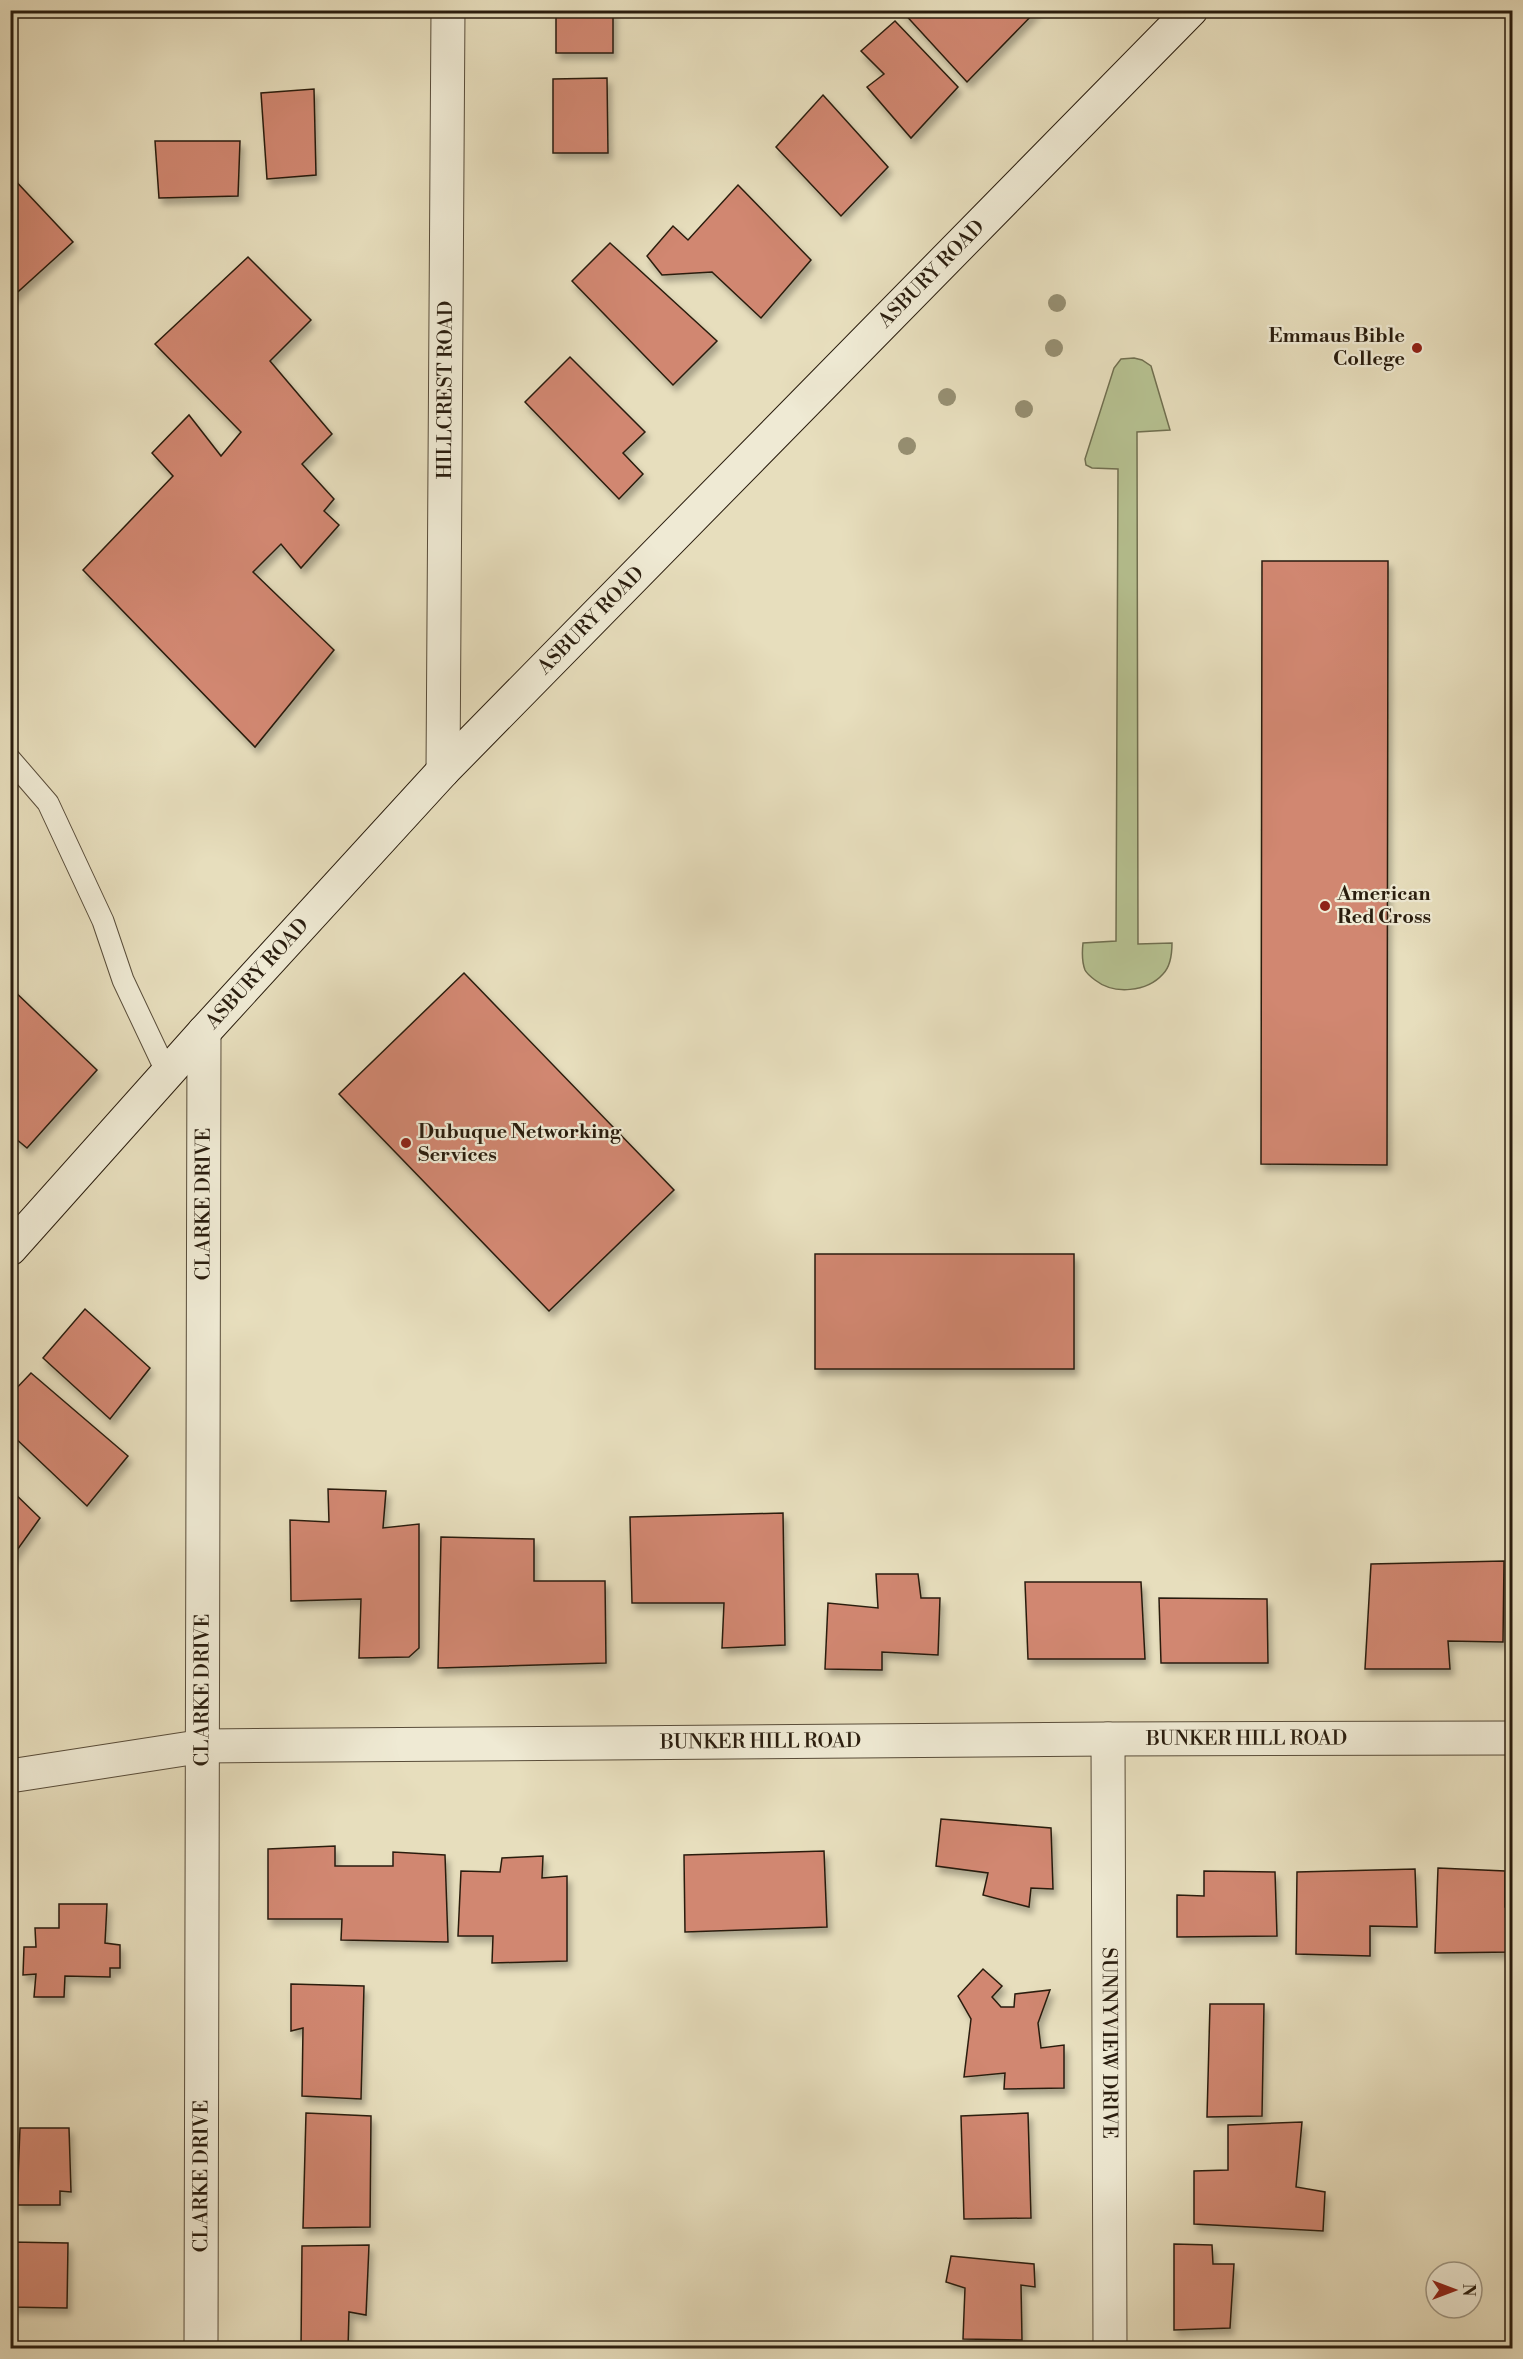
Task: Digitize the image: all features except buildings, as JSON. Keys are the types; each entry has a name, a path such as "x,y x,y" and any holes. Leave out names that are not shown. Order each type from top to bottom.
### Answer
{"street":[{"name":"HILLCREST ROAD","path":"443,771 448,10"},
{"name":"ASBURY ROAD","path":"10,1249 204,1032 443,771 1191,10"},
{"name":"CLARKE DRIVE","path":"201,2349 204,1032"},
{"name":"BUNKER HILL ROAD","path":"10,1776 204,1746 1108,1738 1512,1738"},
{"name":"SUNNYVIEW DRIVE","path":"1108,1738 1110,2349"}],"lane":[{"path":"10,759 48,803 103,921 123,980 167,1073"}],"green space":[{"path":"1134,358 1151,366 1170,430 1137,432 1138,944 1172,943 1172,947 1168,967 1156,980 1139,988 1121,989 1103,985 1091,977 1085,970 1082,957 1083,943 1116,941 1118,469 1092,468 1086,465 1085,459 1114,368 1121,359"}],"place":[{"name":"Emmaus Bible College","path":"1417,348"},
{"name":"American Red Cross","path":"1325,906"},
{"name":"Dubuque Networking Services","path":"406,1143"}]}
